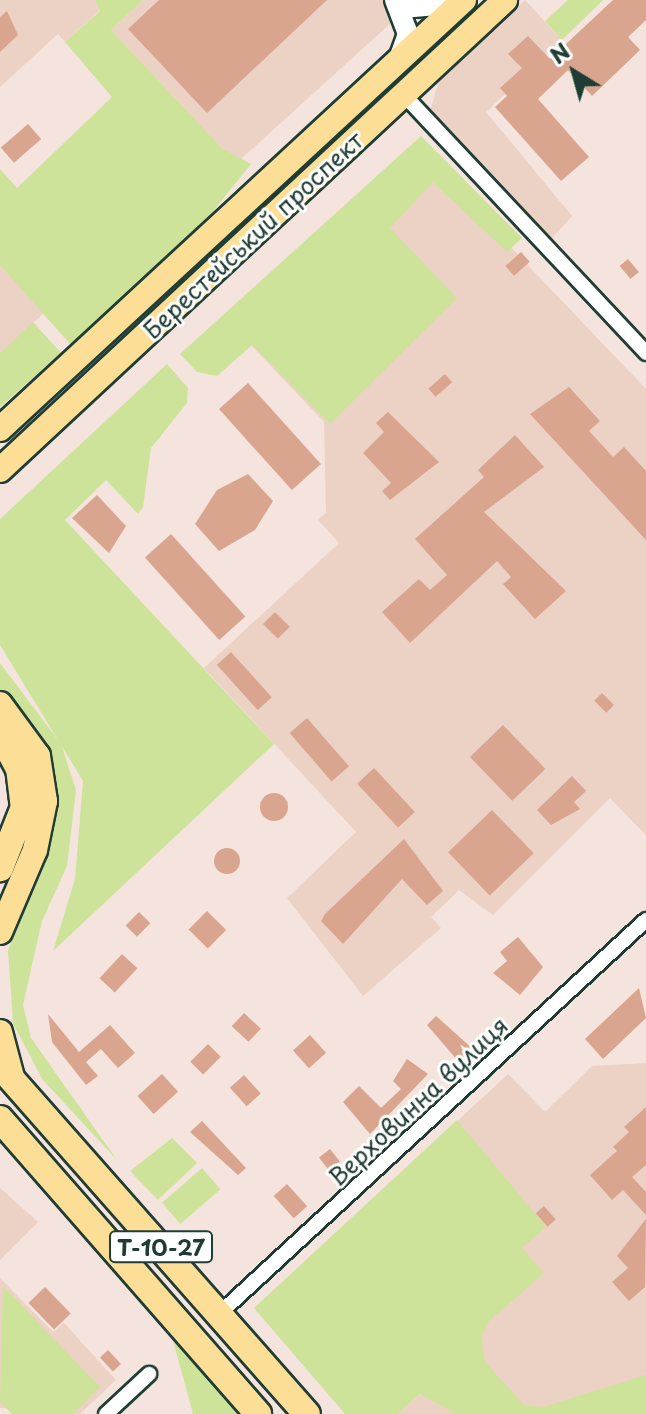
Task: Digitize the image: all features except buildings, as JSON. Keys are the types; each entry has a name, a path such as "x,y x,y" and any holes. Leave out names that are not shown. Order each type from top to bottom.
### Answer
{"highway":[{"path":"0,733 19,768 24,807 0,868"},
{"name":"Т-10-27","path":"7,1074 307,1414"},
{"name":"Т-10-27","path":"0,1119 258,1414"}],"main road":[{"name":"Берестейський проспект","path":"0,470 505,0"},
{"name":"Берестейський проспект","path":"0,429 462,1"},
{"path":"0,704 38,756 45,801 35,850 0,932"},
{"path":"0,1032 7,1074"}],"street":[{"path":"399,61 408,34 398,4 462,1"},
{"path":"404,95 646,353"},
{"name":"Верховинна вулиця","path":"219,1314 646,920"},
{"path":"106,1414 149,1374"}],"shaded area":[{"path":"0,0 95,0 100,10 65,42 58,34 0,87"},
{"path":"143,0 383,0 393,21 241,159 222,148 111,30"},
{"path":"525,0 562,40 486,112 572,216 552,238 430,111 439,81"},
{"path":"435,168 646,389 646,835 610,798 493,915 459,890 431,917 441,928 363,996 287,898 356,832 204,668 339,543 318,520 326,513 324,422 251,345"},
{"path":"0,265 45,312 0,353"},
{"path":"646,1063 646,1414 397,1414 420,1394 449,1407 310,1258 508,1074 545,1112 592,1066"},
{"path":"0,1188 38,1222 0,1260"},
{"path":"0,1278 53,1332 64,1323 116,1380 80,1414 0,1408"}],"green space":[{"path":"95,0 143,0 111,30 222,148 251,164 210,215 71,345 0,265 0,169 17,188 112,97 65,42 100,11"},
{"path":"568,0 603,0 562,40 545,21"},
{"path":"421,136 522,238 507,252 433,182 390,228 457,298 330,424 252,345 217,376 197,372 180,354"},
{"path":"33,322 61,353 0,407 0,353"},
{"path":"167,364 188,388 187,403 151,448 143,507 138,514 106,480 65,520 274,744 53,951 75,879 83,781 0,645 0,519"},
{"path":"0,663 61,744 76,790 67,866 42,921 23,1005 31,1038 117,1160 42,1079 13,1023 8,950 44,867 55,788 0,693"},
{"path":"457,1120 546,1227 522,1248 544,1273 489,1321 481,1338 485,1362 524,1405 543,1407 646,1375 646,1414 456,1414 420,1394 397,1414 345,1414 254,1308"},
{"path":"172,1138 197,1163 158,1200 130,1171"},
{"path":"202,1168 220,1189 180,1224 162,1203"},
{"path":"3,1286 100,1387 73,1414 12,1414 0,1402"},
{"path":"171,1333 208,1377 237,1414 193,1414"}]}
